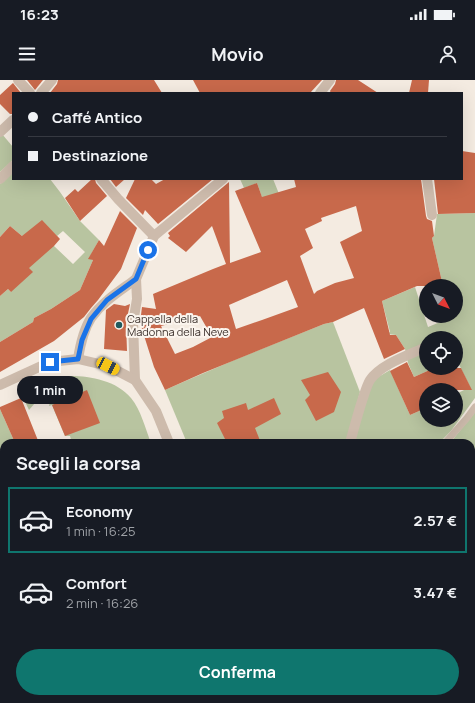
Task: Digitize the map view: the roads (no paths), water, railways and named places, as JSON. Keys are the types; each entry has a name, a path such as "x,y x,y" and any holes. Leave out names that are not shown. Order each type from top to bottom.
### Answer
{"street":[{"path":"18,80 29,92"},
{"path":"42,92 52,80"},
{"path":"321,92 330,80"},
{"path":"0,132 12,121"},
{"path":"0,179 12,167"},
{"path":"102,180 154,236"},
{"path":"135,380 133,323 137,299 136,279 154,236 222,180"},
{"path":"427,180 432,215"},
{"path":"78,359 82,340 91,319 107,300 136,279"},
{"path":"351,439 359,410 370,380 391,363 419,350"},
{"path":"0,385 50,362 78,359 108,366 135,380 156,411 167,439"}],"lane":[{"path":"449,439 467,418 475,406"}],"place":[{"name":"Cappella della Madonna della Neve","path":"119,325"}]}
